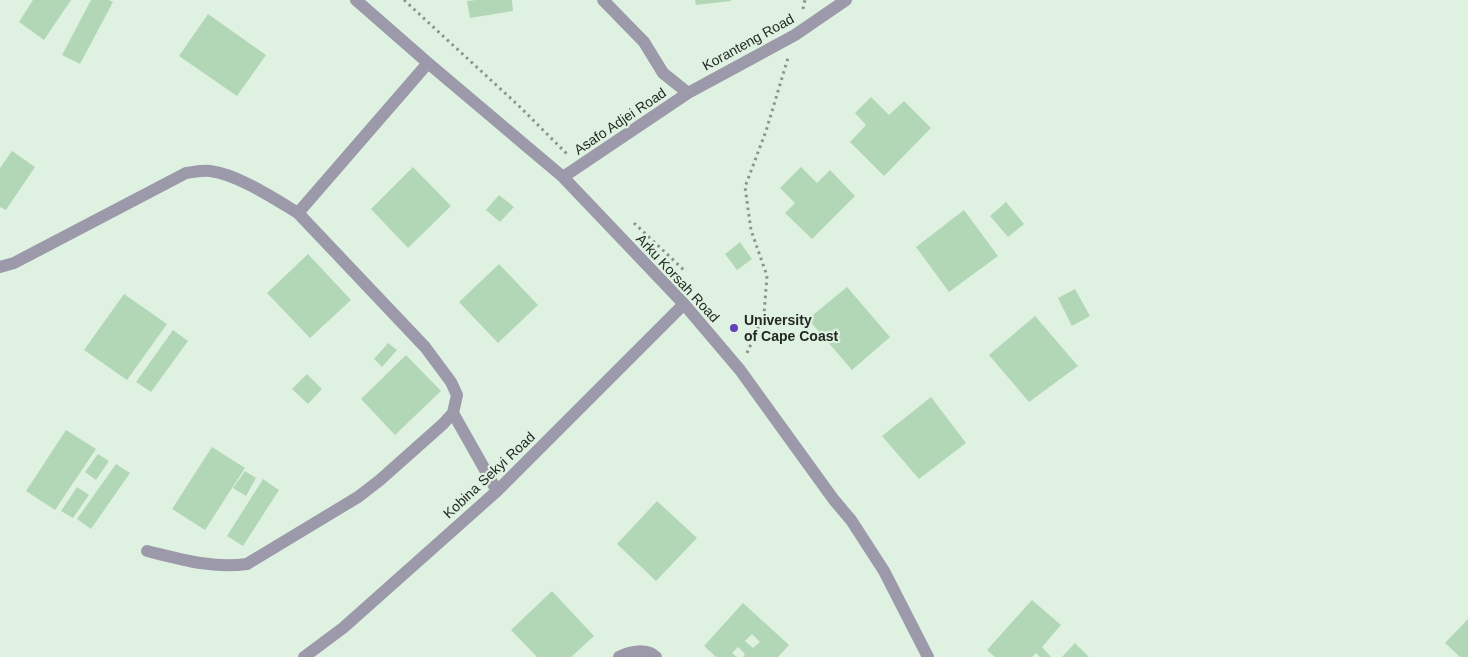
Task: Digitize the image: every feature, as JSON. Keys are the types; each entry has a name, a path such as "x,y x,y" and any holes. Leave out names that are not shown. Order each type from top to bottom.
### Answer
{"street":[{"name":"Arku Korsah Road","path":"356,0 563,177 684,304 740,370 834,500 851,520 884,571 928,657"},
{"name":"Asafo Adjei Road","path":"563,177 688,93 663,73 644,42 603,0"},
{"name":"Koranteng Road","path":"688,93 795,35 846,0"},
{"path":"298,213 428,63"},
{"path":"0,267 14,263 186,172 210,171 232,178 267,194 298,213 425,347 451,382 458,395 453,413 358,497 247,564 229,566 209,565 147,551"},
{"name":"Kobina Sekyi Road","path":"304,657 343,628 496,491 684,304"},
{"path":"453,413 496,491"},
{"path":"619,657 626,652 642,652 653,654 656,657"}],"path":[{"path":"404,0 580,166"},
{"path":"740,370 764,314 767,276 751,230 745,187 766,131 805,0"},
{"path":"633,222 686,272"}],"building":[{"path":"33,0 71,0 44,40 19,22"},
{"path":"91,0 109,0 113,2 80,64 62,55"},
{"path":"512,0 513,11 470,18 467,1"},
{"path":"695,0 731,0 731,1 696,5"},
{"path":"208,14 266,55 237,96 179,56"},
{"path":"871,97 889,115 904,101 931,128 884,176 850,142 866,125 855,113"},
{"path":"12,151 35,167 6,210 0,207 0,168"},
{"path":"413,167 451,206 408,248 371,209"},
{"path":"801,167 817,183 830,170 855,196 812,239 785,213 795,203 780,188"},
{"path":"499,195 514,207 500,222 486,210"},
{"path":"1006,202 1024,224 1008,237 990,216"},
{"path":"964,210 998,256 949,292 916,247"},
{"path":"740,242 752,259 737,270 725,254"},
{"path":"308,254 351,300 310,338 267,293"},
{"path":"499,264 538,305 498,343 459,302"},
{"path":"847,287 890,337 852,370 808,319"},
{"path":"1075,289 1090,316 1072,326 1058,298"},
{"path":"124,294 167,324 127,380 84,350"},
{"path":"1035,316 1078,366 1029,402 989,355"},
{"path":"173,330 188,341 151,392 136,382"},
{"path":"388,343 397,350 382,367 374,359"},
{"path":"406,355 441,391 395,435 361,399"},
{"path":"307,374 322,389 308,404 292,389"},
{"path":"931,397 966,443 919,479 882,436"},
{"path":"66,430 96,449 55,510 26,491"},
{"path":"212,447 245,468 205,530 172,509"},
{"path":"98,454 109,461 96,480 85,472"},
{"path":"116,464 130,473 91,529 77,519"},
{"path":"245,471 256,478 246,496 233,488"},
{"path":"263,479 279,490 243,546 227,536"},
{"path":"77,487 89,495 73,518 61,511"},
{"path":"657,501 697,538 656,581 617,544"},
{"path":"552,591 594,636 571,657 537,657 511,630"},
{"path":"1032,600 1061,625 1042,647 1051,657 1040,657 1036,653 1032,657 995,657 987,650"},
{"path":"743,603 789,645 778,657 743,657 745,654 738,647 732,653 737,657 716,657 704,646","holes":["752,634 760,642 753,648 745,641"]},
{"path":"1468,619 1468,657 1460,657 1445,643"},
{"path":"1075,643 1089,657 1062,657"}],"place":[{"name":"University of Cape Coast","path":"734,328"}]}
